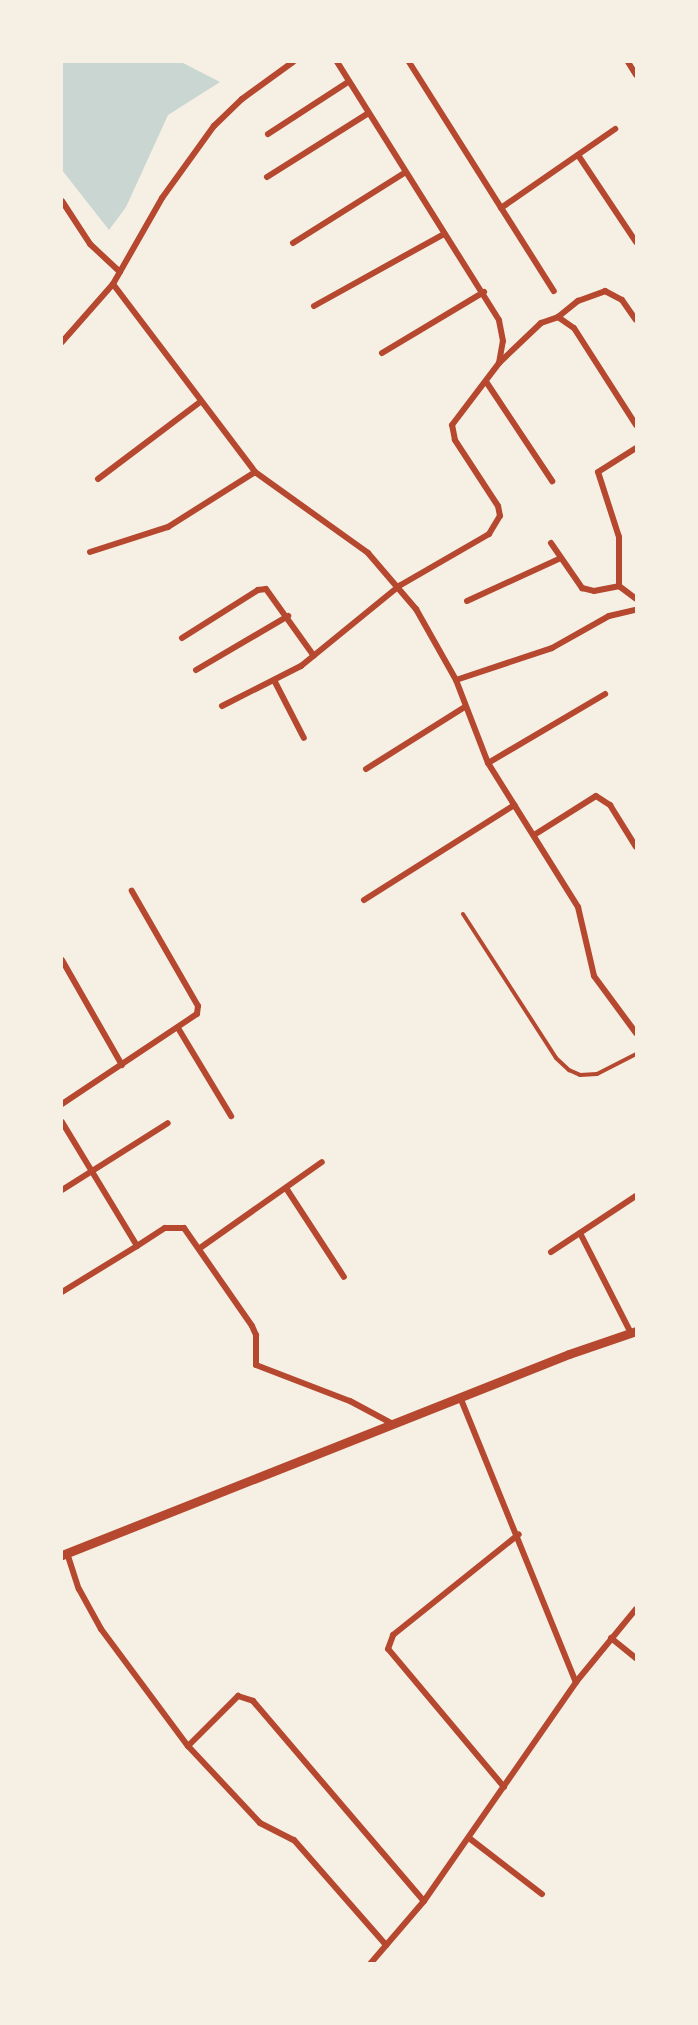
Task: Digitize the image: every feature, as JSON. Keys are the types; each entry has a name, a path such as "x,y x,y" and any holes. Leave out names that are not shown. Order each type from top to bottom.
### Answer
{"street":[{"path":"62,342 113,284 162,198 214,126 250,92 292,62"},
{"path":"337,62 404,173 484,292 501,331 499,363"},
{"path":"409,62 554,291"},
{"path":"628,62 636,75"},
{"path":"268,134 348,82"},
{"path":"267,177 367,114"},
{"path":"501,208 615,129"},
{"path":"578,155 636,242"},
{"path":"293,243 404,173"},
{"path":"62,201 90,244 120,272"},
{"path":"314,306 444,234"},
{"path":"113,284 255,472 368,553 399,586 416,609 456,680 488,763 578,907 594,976 636,1033"},
{"path":"222,706 274,680 314,656 399,586 489,534 500,516 498,506 453,434 457,415 487,383 499,363 541,323 558,317 578,301 605,291 615,294 636,320"},
{"path":"382,353 484,292"},
{"path":"558,317 574,328 636,425"},
{"path":"487,383 552,481"},
{"path":"98,478 200,402"},
{"path":"619,586 619,537 598,472 636,448"},
{"path":"90,552 168,527 255,472"},
{"path":"551,543 582,588 594,591 619,586 636,599"},
{"path":"467,601 561,558"},
{"path":"182,638 258,590 267,589 314,656"},
{"path":"456,680 552,648 592,623 636,610"},
{"path":"196,670 288,616"},
{"path":"274,680 304,738"},
{"path":"488,763 605,694"},
{"path":"366,769 465,707"},
{"path":"534,835 596,795 610,805 636,847"},
{"path":"364,900 514,805"},
{"path":"62,1104 196,1014 198,1006 132,891"},
{"path":"62,960 122,1065"},
{"path":"178,1028 231,1116"},
{"path":"62,1122 137,1246"},
{"path":"62,1190 168,1123"},
{"path":"200,1248 322,1162"},
{"path":"286,1188 344,1277"},
{"path":"551,1252 636,1196"},
{"path":"62,1292 176,1225 189,1232 256,1335 256,1365 350,1401 393,1424"},
{"path":"386,1945 294,1840 260,1823 188,1746 101,1629 79,1589 64,1554 460,1397 634,1332 580,1233"},
{"path":"460,1397 519,1534 576,1682"},
{"path":"504,1787 388,1649 393,1635 519,1534"},
{"path":"370,1964 424,1901 576,1682 636,1609"},
{"path":"611,1638 636,1658"},
{"path":"188,1746 238,1696 254,1701 424,1901"},
{"path":"469,1838 542,1894"}],"lane":[{"path":"463,914 556,1058 569,1070 580,1075 597,1074 636,1054"}],"shaded area":[{"path":"62,62 181,62 220,82 168,115 126,207 109,230 62,170"}]}
